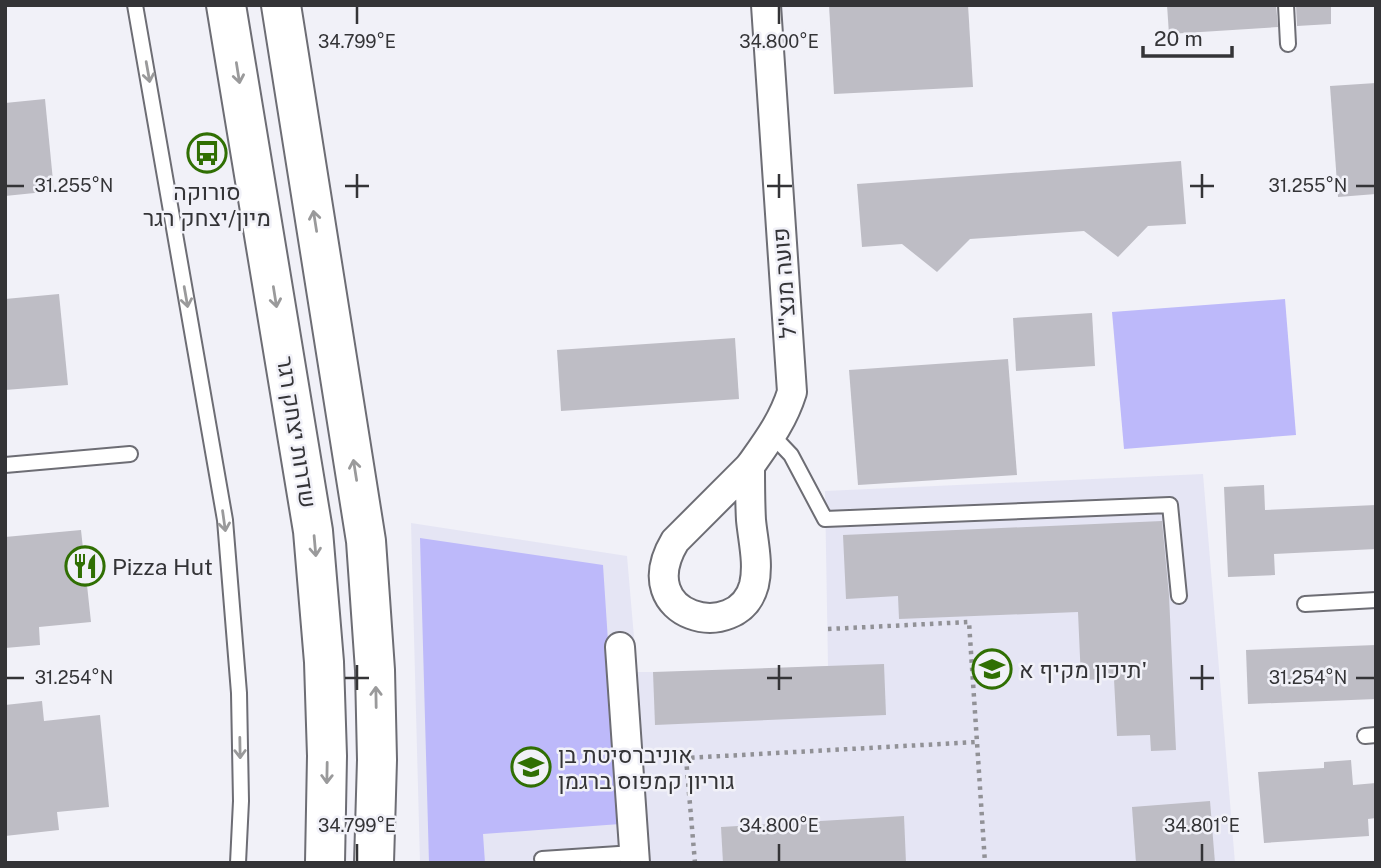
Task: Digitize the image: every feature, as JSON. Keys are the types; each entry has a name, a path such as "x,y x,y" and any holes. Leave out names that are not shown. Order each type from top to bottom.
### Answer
{"main road":[{"name":"שדרות יצחק רגר","path":"226,5 313,531 324,662 327,756 325,863"},
{"path":"281,5 366,541 375,670 377,760 374,863"}],"street":[{"name":"פועה מנצ\"ל","path":"750,466 751,520 756,559 754,584 748,598 737,611 719,616 686,614 673,603 664,587 667,554 675,541 750,466 786,413 792,393 766,5"},
{"path":"621,647 635,858"}],"lane":[{"path":"135,5 225,520 239,694 241,801 238,863"},
{"path":"1286,5 1288,44"},
{"path":"772,435 791,455 825,519 1170,505 1179,596"},
{"path":"5,465 130,454"},
{"path":"1305,604 1376,600"},
{"path":"542,859 635,858"}],"path":[{"path":"828,629 969,622 985,863"},
{"path":"695,863 686,758 977,742"}],"shaded area":[{"path":"1285,299 1296,435 1124,449 1112,312"},
{"name":"תיכון מקיף א'","path":"1203,474 1235,863 420,863 411,523 627,556 637,672 828,666 825,491"},
{"name":"אוניברסיטת בן גוריון קמפוס ברגמן","path":"420,538 603,565 620,824 483,834 485,863 429,863"}],"building":[{"path":"829,5 968,5 973,87 834,94"},
{"path":"1167,5 1276,5 1278,27 1169,34"},
{"path":"1296,5 1331,5 1331,24 1297,26"},
{"path":"1376,83 1376,194 1338,197 1330,86"},
{"path":"45,99 54,191 5,196 5,103"},
{"path":"1181,161 1186,224 1148,226 1118,257 1084,231 970,239 937,272 902,244 862,247 857,184"},
{"path":"59,294 68,385 5,390 5,299"},
{"path":"1092,313 1095,366 1016,371 1013,318"},
{"path":"735,338 739,399 561,411 557,350"},
{"path":"1008,359 1017,475 858,485 849,370"},
{"path":"1264,485 1265,510 1376,505 1376,549 1274,554 1275,575 1228,577 1224,487"},
{"path":"1162,521 1169,595 1176,750 1151,751 1150,735 1117,736 1114,679 1081,680 1078,612 899,619 898,596 846,599 843,535"},
{"path":"81,530 91,622 39,627 40,645 5,648 5,537"},
{"path":"1376,645 1376,699 1248,704 1246,650"},
{"path":"884,664 886,715 655,725 653,672"},
{"path":"42,701 44,721 100,715 109,807 57,812 59,830 5,836 5,705"},
{"path":"1351,760 1353,785 1376,783 1376,818 1368,819 1369,836 1264,843 1258,772 1324,768 1324,762"},
{"path":"1210,801 1215,863 1136,863 1132,807"},
{"path":"904,816 906,863 723,863 721,827"}],"place":[{"name":"סורוקה מיון/יצחק רגר","path":"207,153"},
{"name":"Pizza Hut","path":"85,566"},
{"name":"תיכון מקיף א'","path":"992,669"},
{"name":"אוניברסיטת בן גוריון קמפוס ברגמן","path":"531,767"}]}
